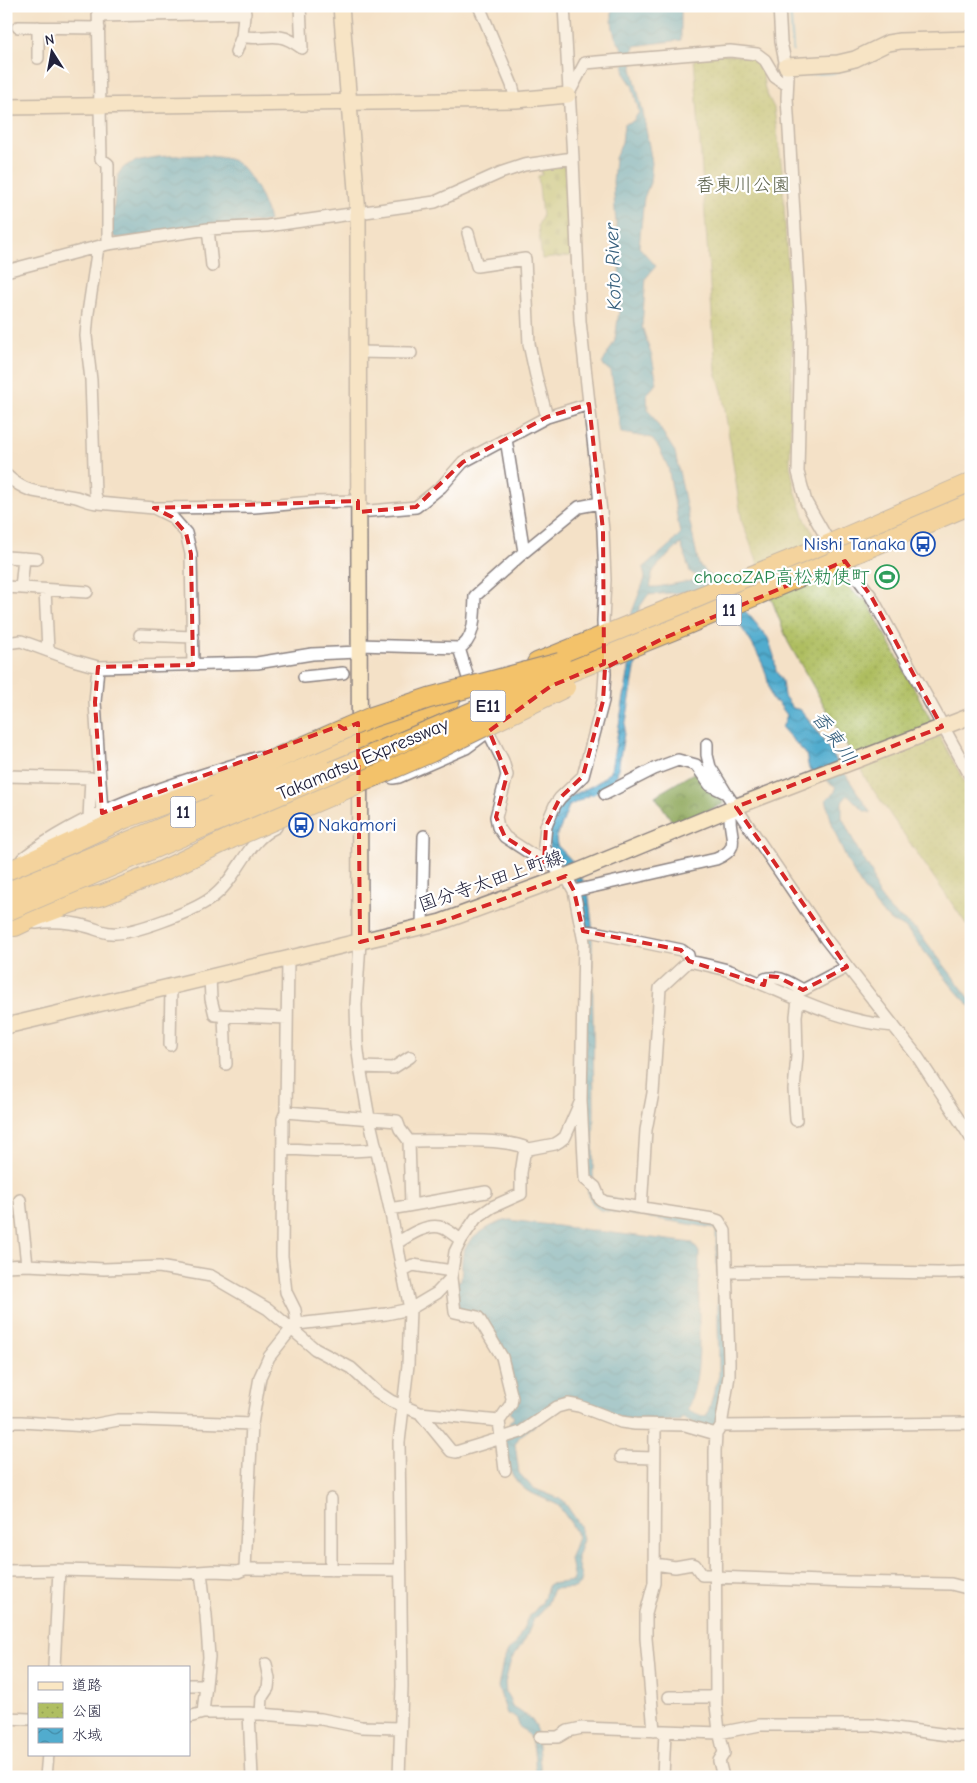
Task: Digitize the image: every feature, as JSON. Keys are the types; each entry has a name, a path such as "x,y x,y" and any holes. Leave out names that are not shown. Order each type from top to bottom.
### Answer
{"highway":[{"name":"11","path":"6,883 35,873 612,632 828,545 971,483"},
{"name":"Takamatsu Expressway","path":"6,893 971,490"},
{"name":"Takamatsu Expressway","path":"9,922 522,691 971,504"},
{"name":"11","path":"6,904 75,881 358,769 842,562 971,511"},
{"path":"9,922 36,916 74,902 103,895 149,877 431,752 647,649 684,625"},
{"path":"6,872 125,818 212,786 372,717 429,698 560,663"}],"street":[{"path":"242,36 250,38 282,37 302,48 300,6"},
{"path":"341,6 358,214 358,769 360,942 356,1005 357,1043 369,1118 410,1309 408,1365 399,1442 402,1686 399,1777"},
{"path":"479,6 516,100"},
{"path":"564,6 580,321 600,503 605,580 612,632 611,660 603,701 583,776 560,798 546,826 544,846 558,871 572,874 580,890 587,931 584,942 582,1100 585,1179 595,1187 600,1199 605,1202 719,1220 725,1231 728,1272 729,1376 714,1431 713,1576 713,1697 717,1733 724,1752 719,1761 723,1777"},
{"path":"779,6 780,42 788,76 787,98 801,329 798,472 806,502 828,545"},
{"path":"18,27 38,27 99,17 245,9 242,36 236,52"},
{"path":"98,503 95,494 91,380 86,336 88,313 103,245 108,164 101,159 99,17"},
{"path":"38,27 38,58"},
{"path":"786,66 838,63 855,59 888,43 900,41 971,40"},
{"path":"568,95 585,63 730,51 757,54 765,60 775,77 787,85"},
{"path":"6,108 516,100 568,95"},
{"path":"6,271 103,245 208,229 267,226 434,202 500,173 524,165 573,158"},
{"path":"208,229 212,266"},
{"path":"468,233 477,266 525,258 530,344 547,417"},
{"path":"358,352 411,353"},
{"path":"6,475 23,488 33,492 76,497 94,503 154,508 254,507 313,502 358,506 416,507 441,487 463,462 547,417 589,404"},
{"path":"506,440 524,552"},
{"path":"6,643 21,641 98,667 257,663 359,649 459,648 465,645 470,634 476,596 524,552 579,507 600,503"},
{"path":"154,508 172,517 186,533 191,554 193,665"},
{"path":"6,557 37,559"},
{"path":"21,588 24,558"},
{"path":"842,562 871,596 941,728 971,777"},
{"path":"6,587 87,592"},
{"path":"45,590 48,650"},
{"path":"140,635 192,637"},
{"path":"459,648 468,678"},
{"path":"312,654 309,677 343,673"},
{"path":"90,818 95,778 95,702 98,667"},
{"path":"402,720 404,713 416,698 427,690 502,669 510,668 518,671"},
{"path":"358,769 393,778 400,777 466,748 551,686"},
{"name":"国分寺太田上町線","path":"6,1026 360,942 472,911 572,874 737,807 971,716"},
{"path":"6,872 38,846 90,818 151,792 260,756 329,728 340,726 358,738"},
{"path":"488,731 503,761 507,775 496,817 498,827 505,837 531,854 552,862"},
{"path":"707,744 710,767 726,792 825,938 917,1056 971,1138"},
{"path":"605,794 654,769 678,760 696,765 710,785 726,792"},
{"path":"6,776 95,778"},
{"path":"95,778 102,813"},
{"path":"9,922 49,920 110,933 138,930 198,906 210,899 222,889 234,874 248,851 273,828 359,793"},
{"path":"580,890 725,856 731,850 733,843 728,819 737,807"},
{"path":"422,926 424,836"},
{"path":"587,931 681,950 688,955 689,961"},
{"path":"245,1568 252,1424 260,1377 269,1357 295,1326 295,1310 286,1292 282,1256 283,1119 286,1112 288,959"},
{"path":"689,961 728,971 829,1012 872,1025 894,1026"},
{"path":"641,1208 646,1130 653,1093 660,988 689,961"},
{"path":"764,985 765,979 771,977 778,978 803,990 847,967"},
{"path":"210,977 215,1015 287,1018"},
{"path":"170,1045 171,986"},
{"path":"796,1120 794,1090 798,1000"},
{"path":"224,1016 226,1064"},
{"path":"360,1067 393,1068 410,1058"},
{"path":"499,1421 511,1404 512,1398 502,1357 478,1317 455,1312 452,1274 455,1252 476,1218 492,1207 520,1194 524,1154 529,1149 555,1144 565,1137 582,1100"},
{"path":"286,1112 397,1121 409,1141 411,1205"},
{"path":"409,1141 496,1142 521,1144 529,1149"},
{"path":"283,1149 331,1152 377,1149"},
{"path":"390,1209 486,1192"},
{"path":"20,1200 27,1265"},
{"path":"397,1243 414,1232 435,1227 443,1228 461,1240"},
{"path":"6,1266 27,1265 104,1269 158,1267 211,1276 295,1326 315,1349 351,1368 376,1391 391,1401 420,1413 499,1421"},
{"path":"403,1270 413,1265 452,1274"},
{"path":"728,1272 818,1270 971,1272"},
{"path":"295,1326 410,1309 436,1293 452,1274"},
{"path":"420,1413 451,1451 456,1452 521,1432 557,1408 568,1404 580,1406 621,1422 685,1425 714,1431 971,1423"},
{"path":"6,1422 87,1426 124,1420 252,1424"},
{"path":"499,1421 505,1436 505,1470"},
{"path":"655,1425 655,1564 654,1583 646,1614 646,1638 663,1777"},
{"path":"621,1457 654,1458"},
{"path":"331,1570 332,1500"},
{"path":"655,1564 675,1567 692,1564 702,1574 713,1576 951,1584 971,1589"},
{"path":"6,1571 58,1570 185,1573 238,1572 245,1568 400,1570"},
{"path":"54,1666 58,1570"},
{"path":"201,1572 209,1657 203,1713"},
{"path":"252,1777 255,1713 262,1696 268,1688 269,1679 266,1664"},
{"path":"190,1685 205,1685"},
{"path":"669,1697 713,1697"},
{"path":"190,1717 203,1713 255,1713 322,1719 361,1727 400,1728"},
{"path":"6,1718 28,1719"},
{"path":"540,1737 558,1737 582,1728 717,1733 760,1725 873,1725 956,1736 971,1736"},
{"path":"46,1777 48,1756"}],"highlighted area":[{"path":"589,404 603,530 604,664 551,686 489,731 507,775 496,817 505,837 544,862 546,826 560,798 583,776 603,701 605,668 664,638 845,561 871,596 942,727 736,807 847,967 803,990 778,977 766,976 764,985 689,961 681,950 583,931 574,891 566,876 441,922 360,942 358,723 344,729 339,726 102,813 95,702 98,667 193,665 191,554 186,533 172,517 154,508 358,501 358,512 416,507 463,462 547,417"}],"green space":[{"name":"香東川公園","path":"719,54 752,57 761,62 765,90 774,108 782,169 792,345 790,464 795,490 806,521 841,580 859,597 867,601 971,794 971,931 867,781 788,642 742,522 722,391 716,372 694,58"},
{"path":"540,164 565,164 571,256 542,259 538,225 542,217 538,176 542,175"},
{"path":"695,772 708,788 721,797 724,804 674,824 655,796"}],"water":[{"path":"612,6 681,6 681,40 634,46 632,68 643,112 652,163 650,183 644,198 639,247 656,266 646,278 642,326 652,357 657,383 647,394 648,409 675,452 699,565 749,615 768,638 774,656 776,671 782,681 784,696 793,708 801,710 815,728 871,813 864,811 848,795 842,802 842,817 872,873 876,891 891,911 917,930 971,1000 971,1007 953,988 905,928 890,921 877,907 857,879 841,847 829,814 826,799 835,792 836,787 809,769 806,754 782,728 787,715 778,703 772,700 766,672 757,653 726,607 712,590 648,595 639,608 636,663 617,775 610,784 569,806 556,839 557,845 575,864 588,891 592,924 593,1174 595,1194 720,1226 727,1377 720,1422 712,1429 701,1427 682,1418 680,1421 631,1421 569,1401 520,1436 515,1444 519,1473 533,1488 563,1500 580,1525 583,1540 577,1557 581,1583 575,1588 553,1589 547,1605 534,1619 525,1640 511,1660 505,1683 506,1692 512,1706 531,1719 536,1726 541,1774 545,1777 536,1776 532,1742 529,1736 518,1726 516,1717 507,1714 498,1687 503,1662 508,1651 518,1640 527,1619 542,1602 549,1584 574,1581 570,1559 578,1537 558,1505 527,1491 518,1483 509,1470 505,1439 509,1438 510,1421 514,1418 510,1412 517,1399 517,1394 480,1315 459,1309 455,1282 461,1279 464,1250 484,1230 498,1223 510,1220 693,1243 699,1252 699,1356 697,1378 687,1410 703,1416 707,1415 719,1375 716,1231 713,1228 600,1210 595,1207 590,1198 586,1172 586,954 584,911 579,887 552,853 548,839 557,812 563,803 570,797 595,784 611,770 629,669 632,612 645,578 643,568 680,534 668,467 659,448 651,438 621,433 611,372 602,364 615,340 621,296 613,182 615,158 622,142 624,124 633,121 639,112 632,85 625,75 621,46 615,37 612,22","holes":["681,544 690,572 701,579 650,587 653,572"]},
{"path":"205,155 229,159 242,167 257,189 265,206 269,221 114,237 112,232 116,184 119,173 125,167 134,162 158,157"}],"waterway":[{"path":"790,6 793,51"},
{"path":"794,75 832,73 853,67"},
{"path":"592,794 607,786"}],"place":[{"name":"Nishi Tanaka","path":"923,544"},
{"name":"chocoZAP高松勅使町","path":"887,577"},
{"name":"Nakamori","path":"301,825"}],"water label":[{"name":"Koto River","path":"613,267"},
{"name":"香東川","path":"834,737"}]}
